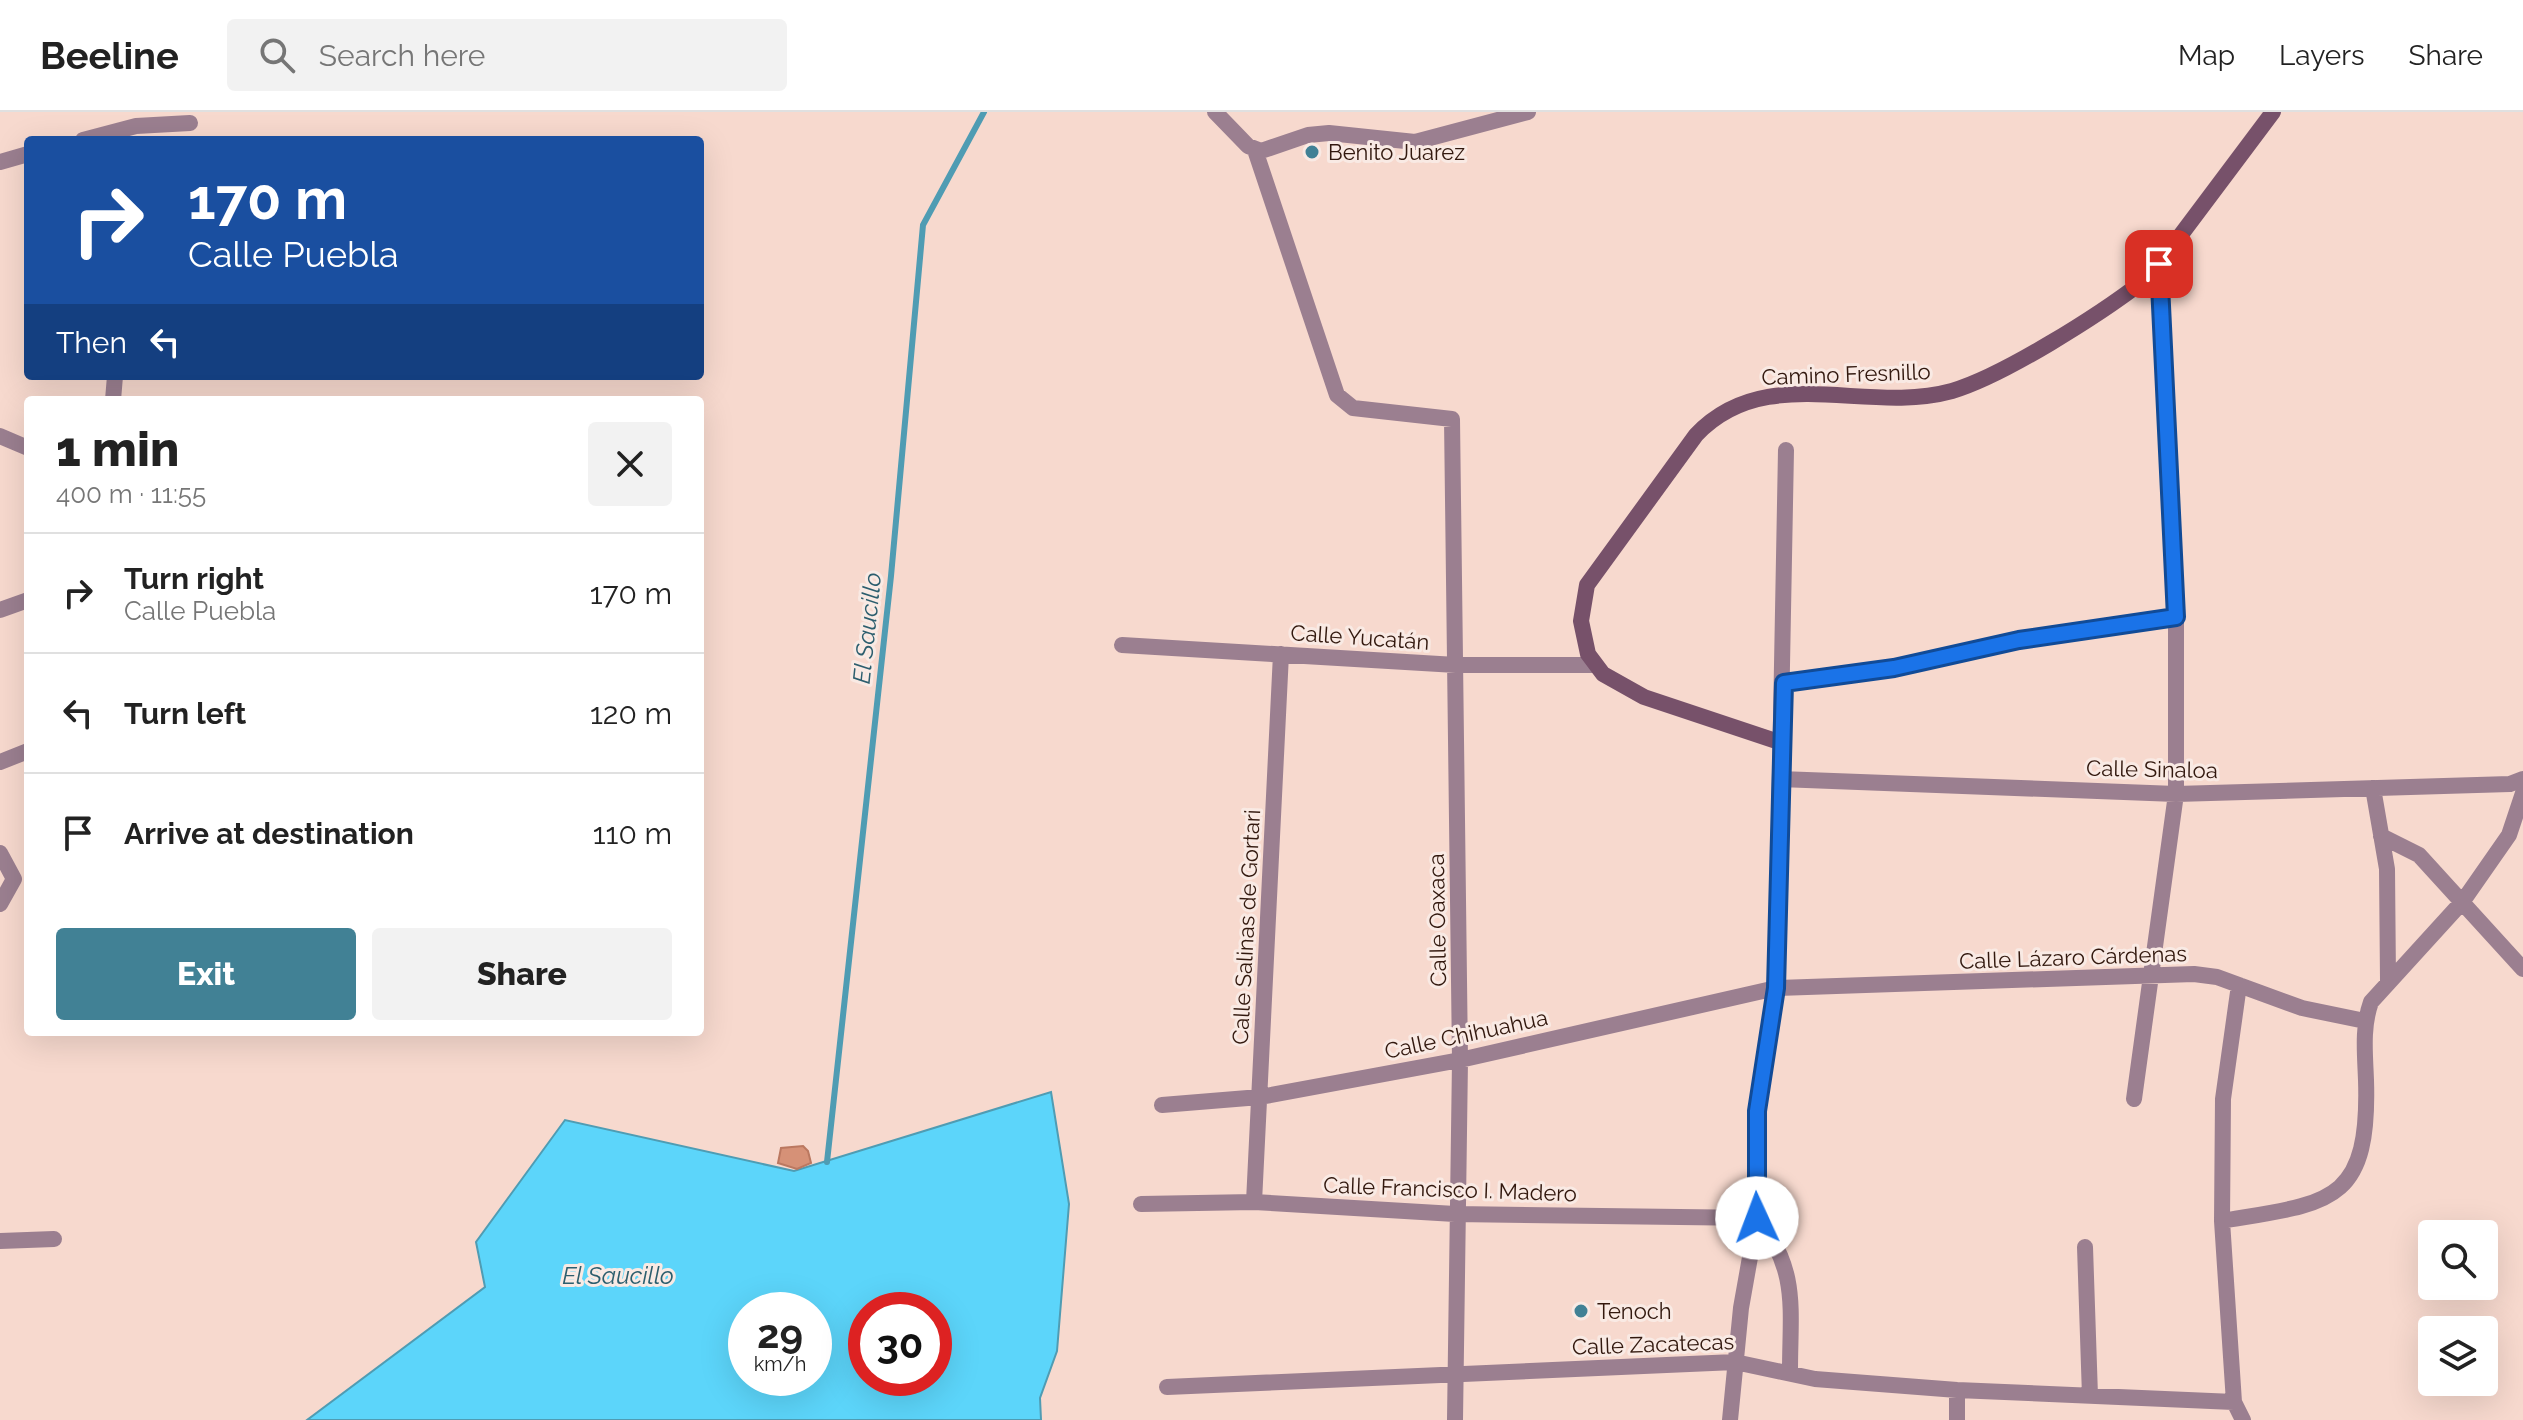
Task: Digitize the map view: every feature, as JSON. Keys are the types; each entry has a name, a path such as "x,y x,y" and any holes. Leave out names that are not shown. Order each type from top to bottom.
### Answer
{"street":[{"path":"1215,112 1255,150 1270,151 1308,135 1329,133 1415,142 1528,112"},
{"name":"Camino Fresnillo","path":"1595,665 1588,654 1581,621 1587,585 1696,435 1714,417 1732,405 1764,395 1889,397 1950,391 1991,375 2113,302 2159,264 2273,112"},
{"path":"113,136 190,125"},
{"name":"Calle Oaxaca","path":"1255,150 1337,395 1353,408 1452,419 1460,1060 1455,1214 1455,1420"},
{"path":"0,162 24,155"},
{"path":"2134,1099 2176,794 2176,617 2159,264"},
{"path":"0,436 24,446"},
{"path":"1730,1420 1735,1362 1757,1218 1757,1111 1776,988 1786,450"},
{"path":"0,610 24,601"},
{"path":"1784,683 1894,668 2019,640 2176,617"},
{"name":"Calle Yucatán","path":"1122,645 1456,665 1595,665"},
{"name":"Calle Salinas de Gortari","path":"1254,1202 1281,654"},
{"path":"1595,665 1613,681 1644,697 1782,743"},
{"path":"0,762 24,753"},
{"name":"Calle Sinaloa","path":"1780,779 2176,794 2510,784 2523,779"},
{"path":"2373,788 2387,869 2388,981"},
{"path":"2222,1221 2292,1209 2320,1200 2342,1187 2359,1164 2367,1123 2365,1021 2371,1002 2463,901 2509,835 2523,793"},
{"path":"2381,836 2419,855 2523,969"},
{"path":"0,853 14,879 0,904"},
{"name":"Calle Lázaro Cárdenas","path":"1776,988 2152,975 2217,977 2302,1008 2365,1021"},
{"path":"2239,985 2223,1099 2222,1221 2234,1402 2243,1420"},
{"name":"Calle Chihuahua","path":"1162,1105 1260,1097 1460,1060 1776,988"},
{"name":"Calle Francisco I. Madero","path":"1141,1204 1254,1202 1455,1214 1757,1218"},
{"path":"1757,1218 1776,1241 1786,1263 1790,1371"},
{"path":"0,1241 54,1239"},
{"path":"2085,1247 2090,1396"},
{"name":"Calle Zacatecas","path":"1167,1387 1735,1362 1790,1371 1815,1379 1957,1390 2234,1402"},
{"path":"1957,1390 1957,1420"}],"water":[{"name":"El Saucillo","path":"1051,1092 1069,1204 1057,1351 1040,1398 1041,1420 307,1420 485,1287 476,1242 565,1120 794,1171"}],"building":[{"path":"803,1146 811,1163 797,1169 778,1163 781,1148"}],"waterway":[{"name":"El Saucillo","path":"827,1162 891,576 923,225 984,112"}],"place":[{"name":"Benito Juarez","path":"1312,152"},
{"name":"Tenoch","path":"1581,1311"}],"route":[{"path":"1757,1218 1757,1111 1776,988 1784,683 1894,668 2019,640 2176,617 2159,264"}]}
